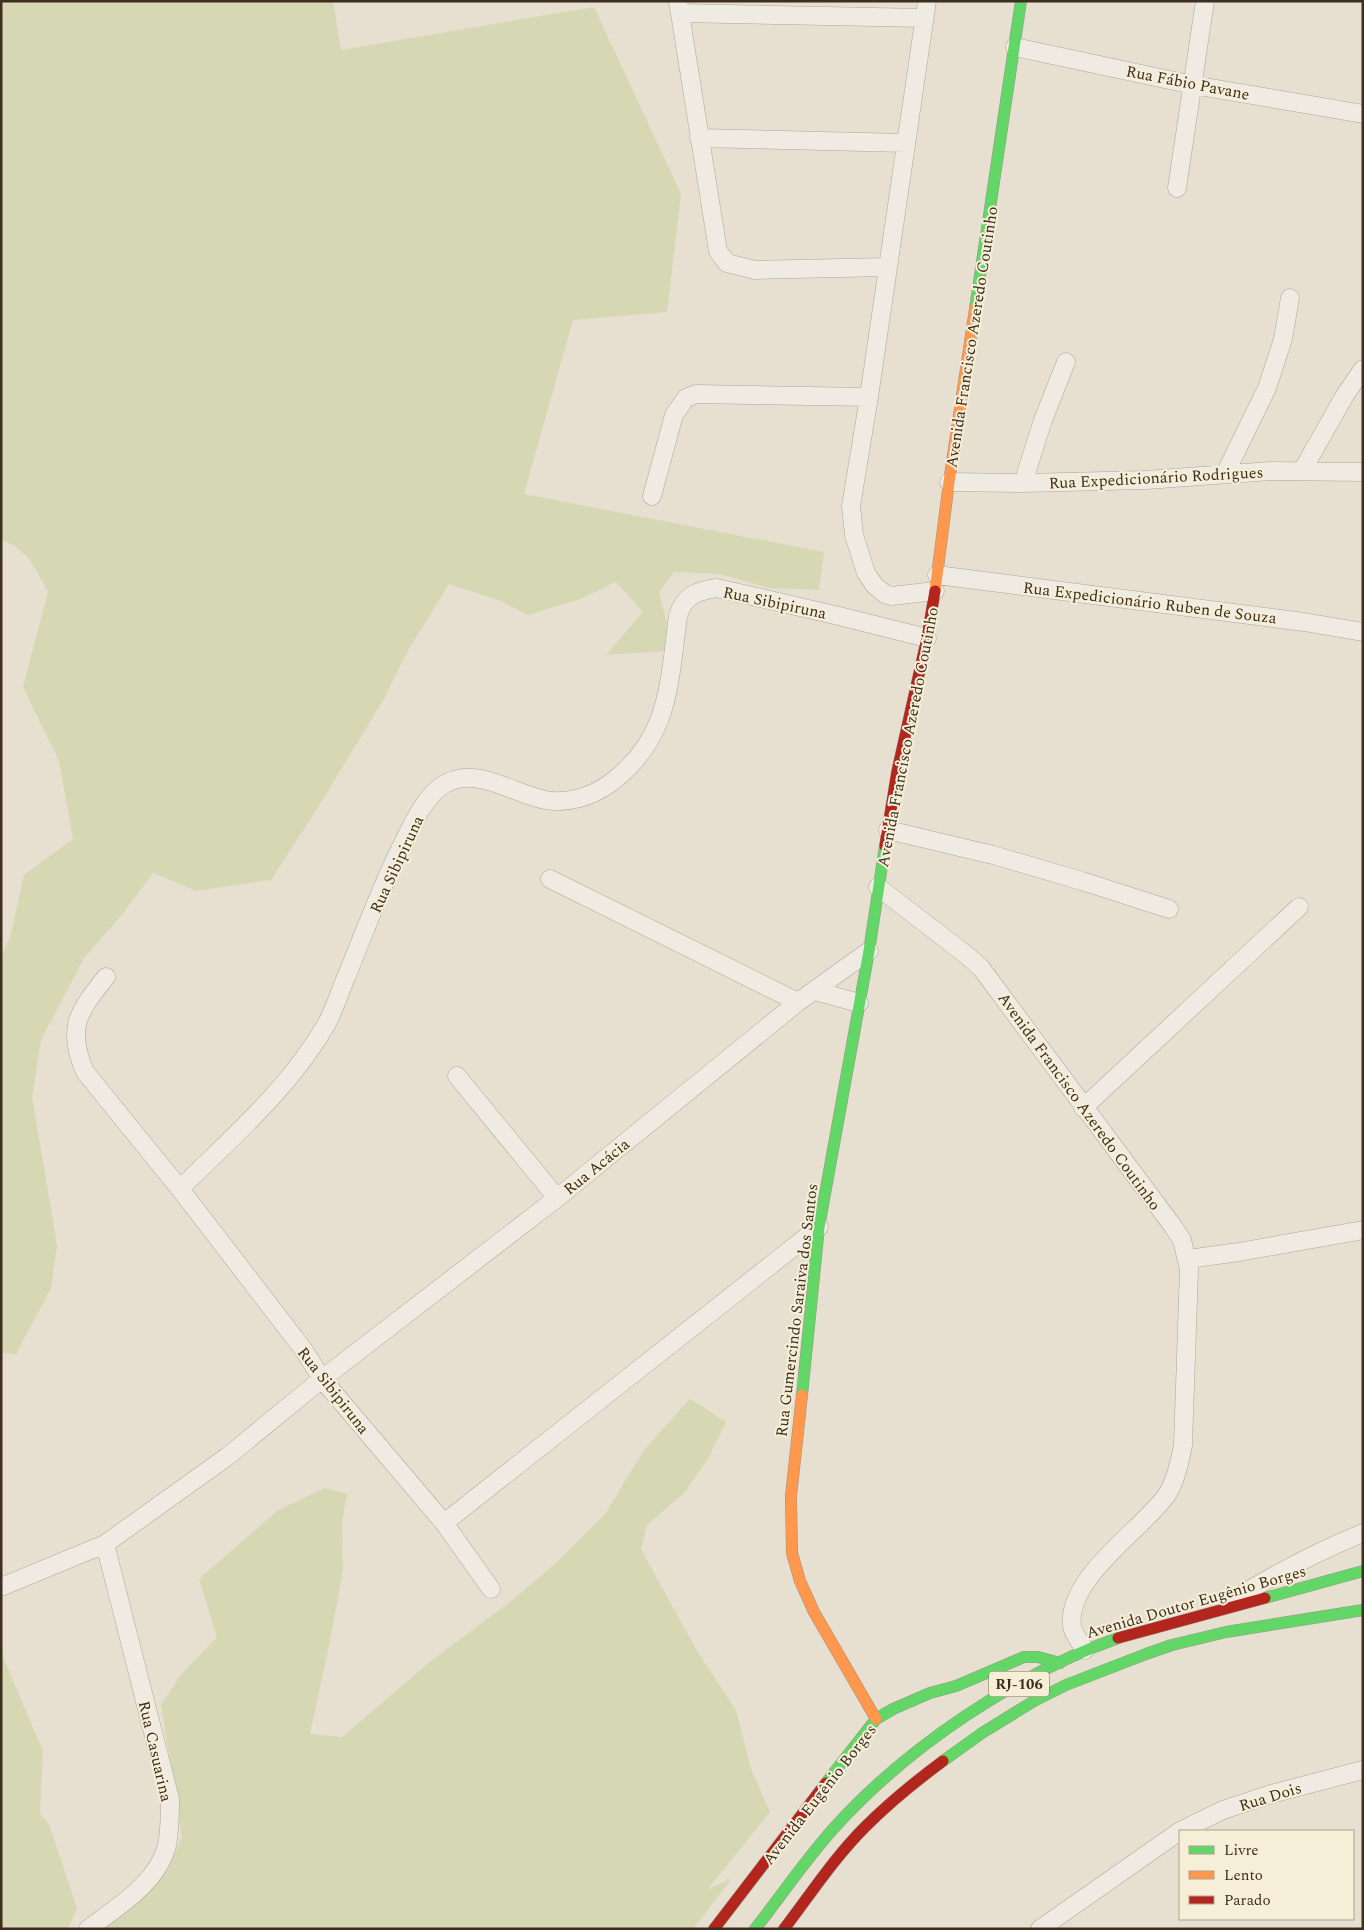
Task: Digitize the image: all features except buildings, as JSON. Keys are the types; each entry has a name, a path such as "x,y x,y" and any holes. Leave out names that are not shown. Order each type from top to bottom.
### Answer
{"main road":[{"name":"Avenida Francisco Azeredo Coutinho","path":"878,888 897,772 927,638 936,583 949,482 1021,1"},
{"name":"Rua Gumercindo Saraiva dos Santos","path":"876,1719 814,1612 800,1581 792,1553 791,1496 819,1227 869,951 878,888"},
{"name":"Avenida Doutor Eugênio Borges","path":"755,1929 834,1828 884,1780 930,1741 990,1700 1085,1650 1125,1636 1363,1571"},
{"name":"RJ-106","path":"784,1929 864,1829 911,1786 939,1764 1027,1706 1061,1688 1145,1654 1180,1643 1258,1626 1363,1610"},
{"name":"Avenida Eugênio Borges","path":"714,1929 876,1719 893,1709 930,1693 956,1686 1024,1657 1038,1657 1060,1663"}],"street":[{"path":"1177,188 1205,1"},
{"path":"887,266 754,270 726,263 718,251 679,7 925,10"},
{"name":"Rua Expedicionário Ruben de Souza","path":"925,10 869,396 851,506 854,534 866,573 875,586 885,594 892,596 936,583 1304,622 1363,632"},
{"name":"Rua Fábio Pavane","path":"1015,47 1193,84 1363,114"},
{"path":"699,138 906,143"},
{"path":"1225,474 1267,388 1283,339 1290,298"},
{"path":"1024,483 1043,420 1066,362"},
{"path":"1302,471 1345,395 1363,369"},
{"path":"652,496 674,416 686,398 696,394 869,396"},
{"name":"Rua Expedicionário Rodrigues","path":"949,482 1024,483 1146,480 1271,470 1363,472"},
{"name":"Rua Sibipiruna","path":"180,1189 276,1093 313,1045 328,1020 397,854 421,809 438,789 458,778 474,778 486,780 545,800 565,802 600,790 635,761 650,742 665,705 678,616 680,608 691,594 701,590 717,588 927,638"},
{"path":"888,830 993,855 1169,909"},
{"path":"550,880 798,1002"},
{"name":"Avenida Francisco Azeredo Coutinho","path":"878,888 981,968 1083,1108 1172,1225 1182,1240 1188,1259 1189,1289 1181,1458 1176,1475 1167,1494 1156,1508 1094,1571 1079,1591 1074,1604 1072,1628 1085,1650"},
{"path":"1083,1108 1299,907"},
{"name":"Rua Acácia","path":"322,1379 557,1198 798,1002 869,951"},
{"name":"Rua Sibipiruna","path":"106,978 82,1009 75,1035 79,1057 85,1072 180,1189 303,1349 322,1379 444,1524 490,1589"},
{"path":"815,991 859,1003"},
{"path":"458,1076 557,1198"},
{"path":"444,1524 819,1227"},
{"path":"1188,1259 1363,1230"},
{"path":"1,1588 105,1544 228,1456 322,1379"},
{"path":"1217,1610 1291,1565 1363,1533"},
{"name":"Rua Casuarina","path":"88,1929 133,1895 154,1872 167,1847 170,1824 170,1799 105,1544"},
{"name":"Rua Dois","path":"1182,1830 1223,1810 1271,1794 1363,1770"},
{"name":"Rua Dois","path":"1045,1927 1179,1832"}],"green space":[{"path":"1,1 333,1 341,50 594,7 681,194 667,312 573,320 524,494 824,552 819,590 769,588 720,574 674,572 659,592 669,633 666,651 606,655 643,612 616,582 580,599 528,615 501,601 449,584 409,649 382,702 271,880 196,891 153,873 124,912 84,958 41,1040 32,1097 57,1245 51,1288 16,1354 1,1353 1,956 10,938 24,875 73,839 59,761 23,687 48,592 25,554 18,548 1,540"},
{"path":"690,1399 726,1422 709,1457 685,1492 647,1525 641,1549 697,1651 736,1710 751,1769 770,1812 707,1890 732,1878 693,1929 97,1929 166,1872 182,1837 161,1705 180,1676 217,1637 199,1579 277,1511 324,1488 347,1494 342,1523 343,1571 310,1734 342,1737 431,1661 510,1602 557,1562 605,1514 644,1450"},
{"path":"1,1652 43,1751 40,1813 49,1824 77,1908 68,1929 1,1929"}],"traffic: fast":[{"path":"975,309 1021,1"},
{"path":"802,1395 819,1227 869,951 885,846"},
{"path":"1265,1598 1363,1571"},
{"path":"943,1761 982,1733 1034,1701 1066,1685 1146,1654 1172,1645 1226,1632 1363,1610"},
{"path":"755,1929 834,1828 895,1769 965,1716 1003,1693 1041,1671 1118,1638"},
{"path":"826,1783 876,1719 893,1709 930,1693 956,1686 1024,1657 1038,1657 1060,1663"}],"traffic: slow":[{"path":"935,591 975,309"},
{"path":"802,1395 791,1496 792,1553 800,1581 814,1612 876,1719"}],"traffic: jam":[{"path":"885,846 897,772 927,638 935,591"},
{"path":"1118,1638 1265,1598"},
{"path":"784,1929 854,1839 893,1801 943,1761"},
{"path":"714,1929 826,1783"}]}
